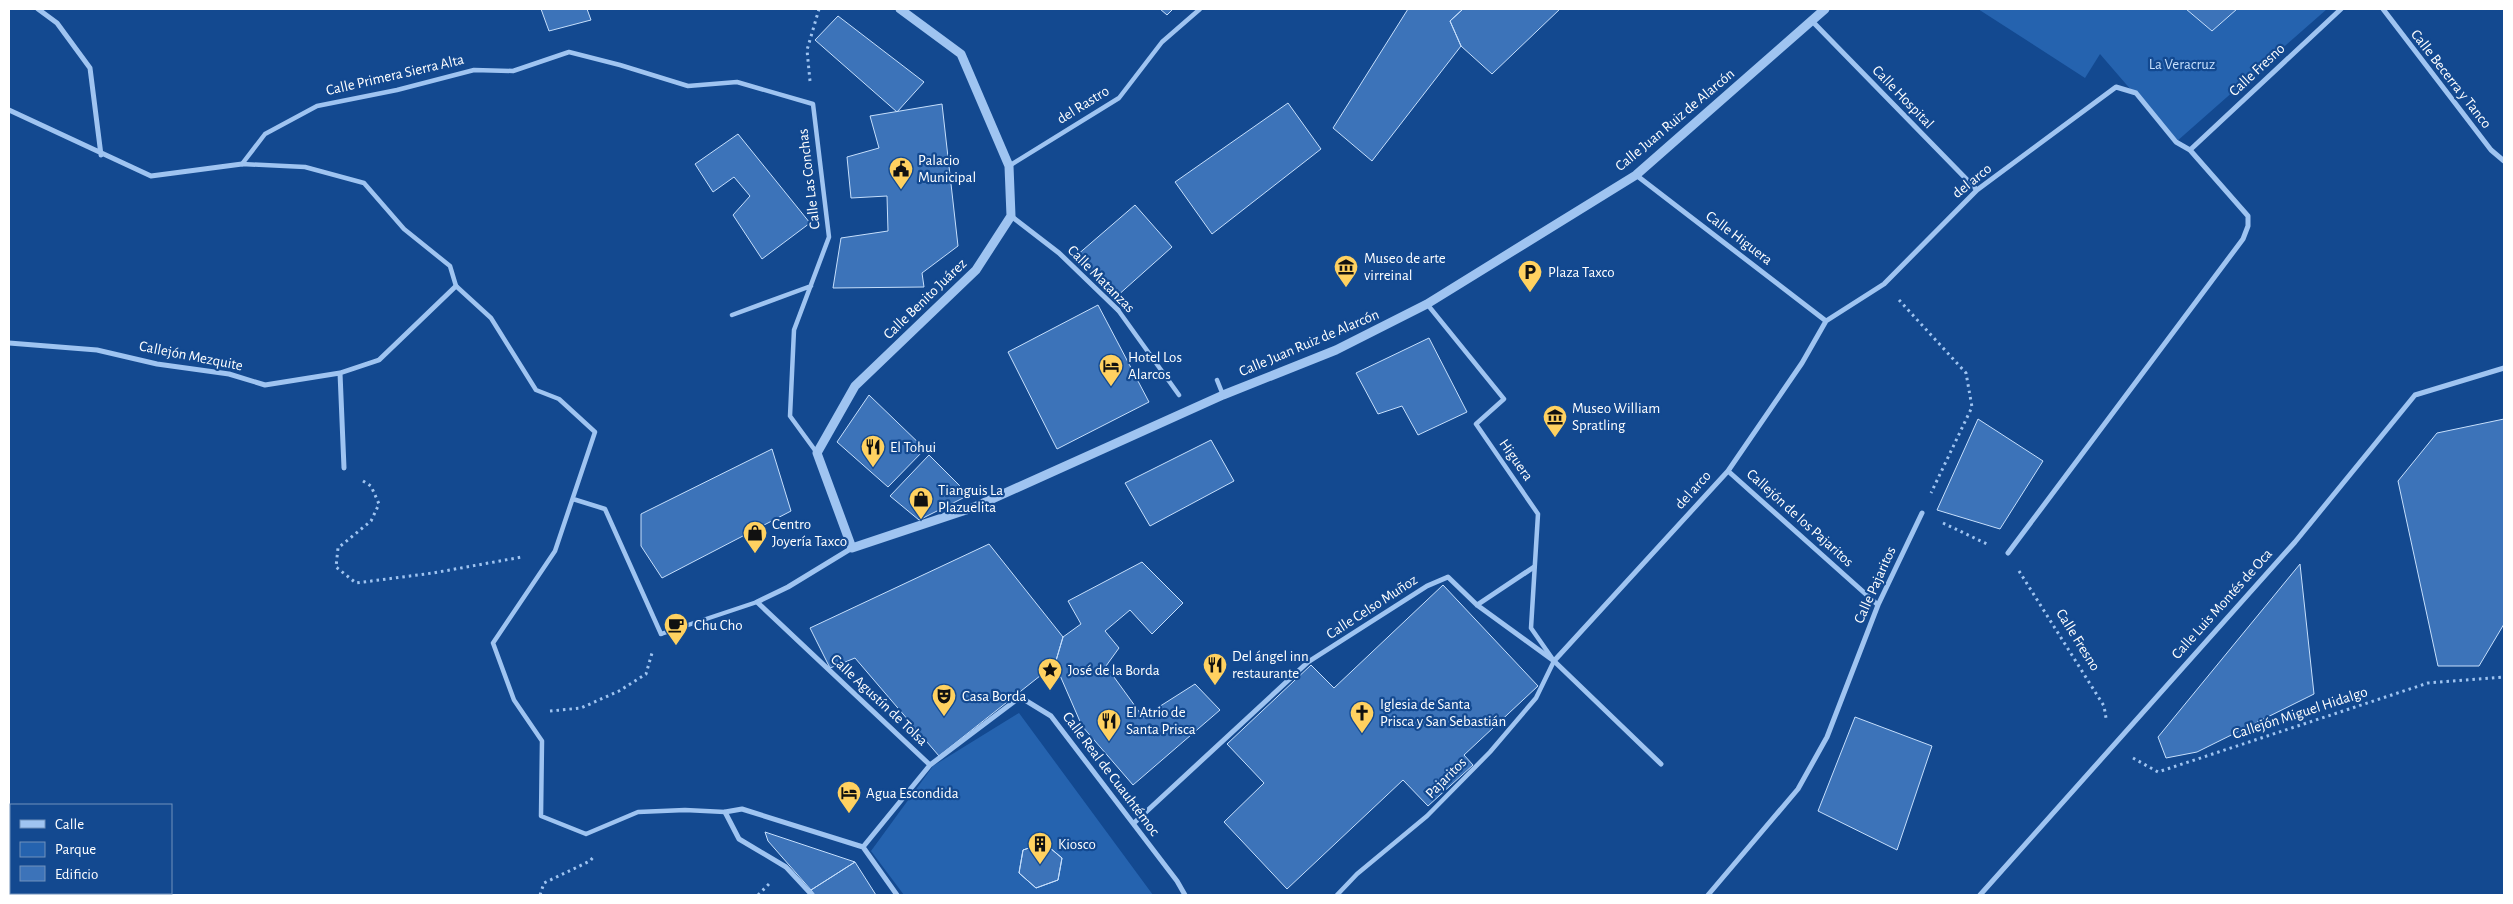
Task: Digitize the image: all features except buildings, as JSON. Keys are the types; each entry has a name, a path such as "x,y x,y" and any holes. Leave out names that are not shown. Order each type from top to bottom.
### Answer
{"street":[{"path":"38,9 57,22 90,68 101,154"},
{"path":"900,9 960,54 1008,166 1011,216"},
{"name":"del Rastro","path":"1008,166 1119,98 1162,42 1200,9"},
{"name":"Calle Juan Ruiz de Alarcón","path":"852,548 972,508 1223,395 1336,350 1427,304 1636,175 1825,9"},
{"name":"Calle Fresno","path":"2190,150 2341,9"},
{"name":"Calle Becerra y Tanco","path":"2382,9 2491,150 2504,161"},
{"name":"Calle Hospital","path":"1812,21 1977,190"},
{"name":"Calle Primera Sierra Alta","path":"242,164 265,134 317,106 397,90 474,70 513,71 569,52 620,64 688,86 737,82 813,104"},
{"name":"del arco","path":"1554,661 1728,471 1802,363 1826,321 1884,284 1977,190 2013,166 2116,87 2136,93 2176,142 2190,150 2248,216 2248,226 2243,239 2008,554"},
{"name":"Calle Las Conchas","path":"813,104 829,238 794,330 790,416 817,453"},
{"path":"9,110 151,176 242,164 305,167 364,183 404,229 450,266 456,286 491,318 536,390 559,399 595,432 555,550 493,642 514,700 542,741 541,816 586,834 638,812 685,810 725,812 742,809 863,847 898,895"},
{"name":"Calle Higuera","path":"1636,175 1826,321"},
{"name":"Calle Matanzas","path":"1011,216 1059,253 1118,310 1179,395"},
{"name":"Calle Benito Juárez","path":"817,453 855,386 976,270 1011,216"},
{"name":"Callejón Mezquite","path":"9,343 97,350 157,364 229,374 265,385 340,373 379,360 456,286"},
{"path":"732,315 811,286"},
{"name":"Higuera","path":"1427,304 1504,399 1476,424 1538,514 1531,628 1554,661"},
{"name":"Calle Luis Montés de Oca","path":"1980,895 2295,542 2415,395 2504,368"},
{"path":"340,373 344,468"},
{"path":"1217,380 1223,395"},
{"path":"756,602 788,587 852,548 817,453"},
{"name":"Callejón de los Pajaritos","path":"1728,471 1878,605"},
{"path":"573,498 606,509 661,634"},
{"name":"Calle Pajaritos","path":"1708,895 1798,790 1827,737 1878,605 1922,513"},
{"path":"1534,567 1478,605 1554,661 1661,764"},
{"name":"Calle Celso Muñoz","path":"1134,823 1308,662 1427,586 1448,577 1478,605"},
{"name":"Calle Agustín de Tolsa","path":"756,602 930,765 863,847"},
{"name":"Pajaritos","path":"1337,895 1357,874 1426,816 1490,752 1536,698 1554,661"},
{"name":"Calle Real de Cuauhtémoc","path":"930,765 1020,698 1051,716 1134,823 1177,881 1184,895"},
{"path":"725,812 739,839 786,867 812,895"}],"lane":[{"path":"661,634 756,602"}],"path":[{"path":"813,104 807,50 819,9"},
{"path":"1884,284 1966,373 1972,407 1922,513 2008,554"},
{"path":"344,468 371,486 379,504 371,521 338,548 336,567 356,583 433,573 555,550"},
{"name":"Calle Fresno","path":"2008,554 2104,706 2111,746"},
{"path":"514,700 540,712 581,708 646,674 652,641 661,634"},
{"name":"Callejón Miguel Hidalgo","path":"2111,746 2158,772 2428,684 2504,677"}],"green space":[{"name":"La Veracruz","path":"1978,9 2327,9 2176,142 2100,54 2085,78"},
{"path":"1019,713 1153,895 904,895 871,851 933,766"}],"place":[{"name":"Palacio Municipal","path":"901,190"},
{"name":"Museo de arte virreinal","path":"1346,288"},
{"name":"Plaza Taxco","path":"1530,293"},
{"name":"Hotel Los Alarcos","path":"1111,387"},
{"name":"Museo William Spratling","path":"1555,438"},
{"name":"El Tohui","path":"873,468"},
{"name":"Tianguis La Plazuelita","path":"921,520"},
{"name":"Centro Joyería Taxco","path":"755,554"},
{"name":"Chu Cho","path":"676,646"},
{"name":"Del ángel inn restaurante","path":"1215,686"},
{"name":"José de la Borda","path":"1050,691"},
{"name":"Casa Borda","path":"944,717"},
{"name":"Iglesia de Santa Prisca y San Sebastián","path":"1362,734"},
{"name":"El Atrio de Santa Prisca","path":"1109,742"},
{"name":"Agua Escondida","path":"849,814"},
{"name":"Kiosco","path":"1040,865"}]}
